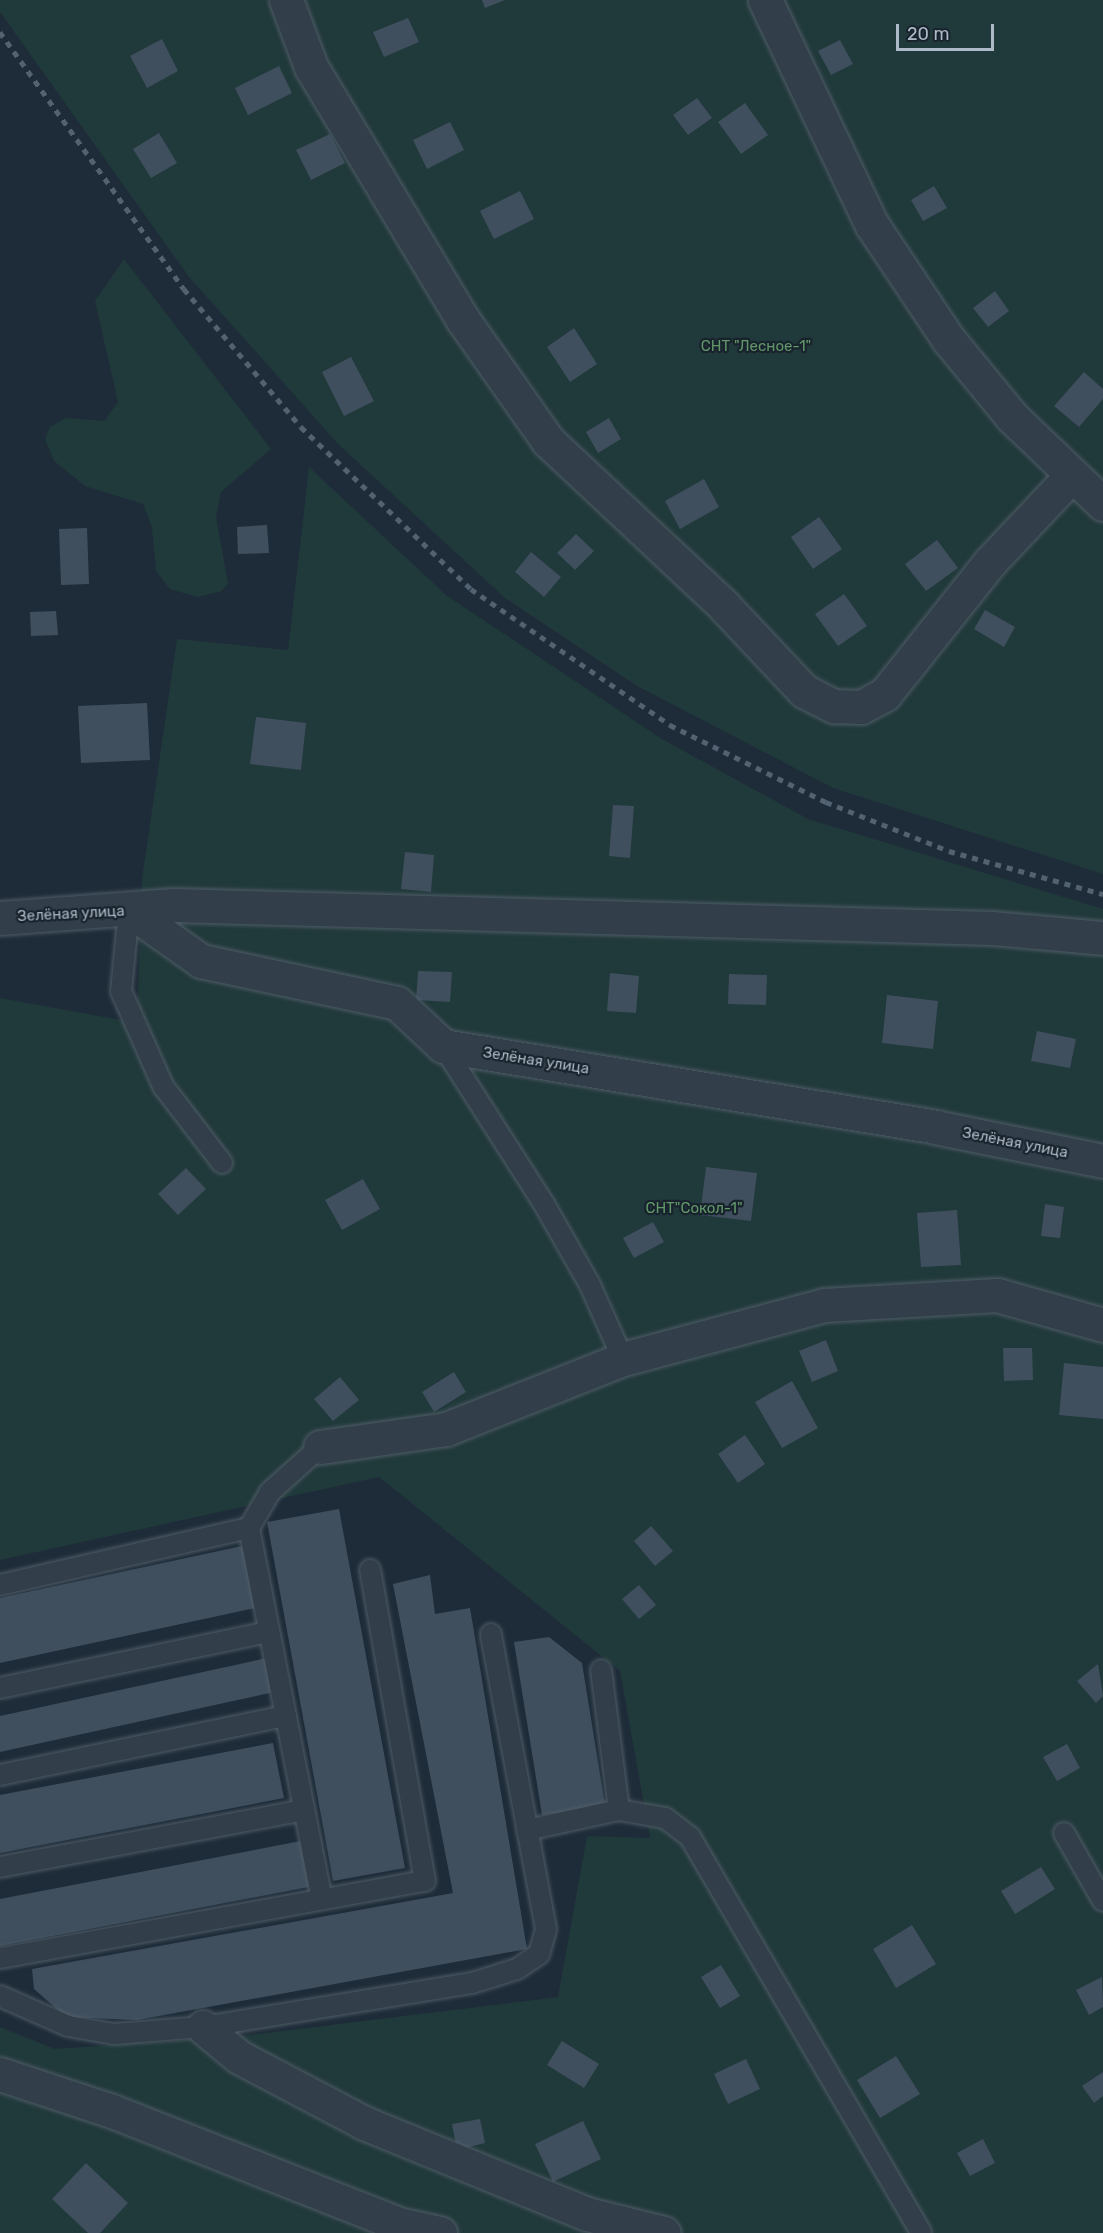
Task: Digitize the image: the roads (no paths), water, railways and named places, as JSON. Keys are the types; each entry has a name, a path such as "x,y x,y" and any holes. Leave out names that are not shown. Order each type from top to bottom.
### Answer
{"street":[{"path":"286,0 311,67 463,320 548,441 723,605 804,691 834,706 861,707 885,694 990,562 1071,476"},
{"path":"765,0 872,225 948,339 1012,417 1071,476 1103,504"},
{"path":"129,909 174,905 673,917 992,928 1103,938"},
{"name":"Зелёная улица","path":"0,918 129,909 201,961 397,1003 443,1046 935,1127 1103,1161"},
{"path":"320,1447 446,1429 622,1359 824,1305 997,1295 1103,1325"},
{"path":"203,2027 239,2058 364,2123 587,2214 664,2233"},
{"path":"0,2074 112,2111 402,2225 440,2233"}],"lane":[{"path":"129,909 121,991 163,1086 222,1163"},
{"path":"443,1046 549,1215 622,1359"},
{"path":"320,1447 270,1492 249,1528 322,1899"},
{"path":"0,1585 249,1528"},
{"path":"0,1958 425,1881 370,1570"},
{"path":"0,1688 269,1632"},
{"path":"0,1996 68,2026 114,2034 203,2027 472,1983 517,1969 540,1953 546,1929 491,1634"},
{"path":"601,1670 619,1810"},
{"path":"0,1775 286,1716"},
{"path":"0,1867 304,1810"},
{"path":"527,1830 619,1810 665,1818 690,1837 921,2233"},
{"path":"1064,1833 1103,1901"}],"railway":[{"path":"0,32 184,289 301,427 471,589 670,725 826,802 949,851 1103,894"}],"park label":[{"name":"СНТ \"Лесное-1\"","path":"756,347"},
{"name":"СНТ\"Сокол-1\"","path":"694,1209"}]}
